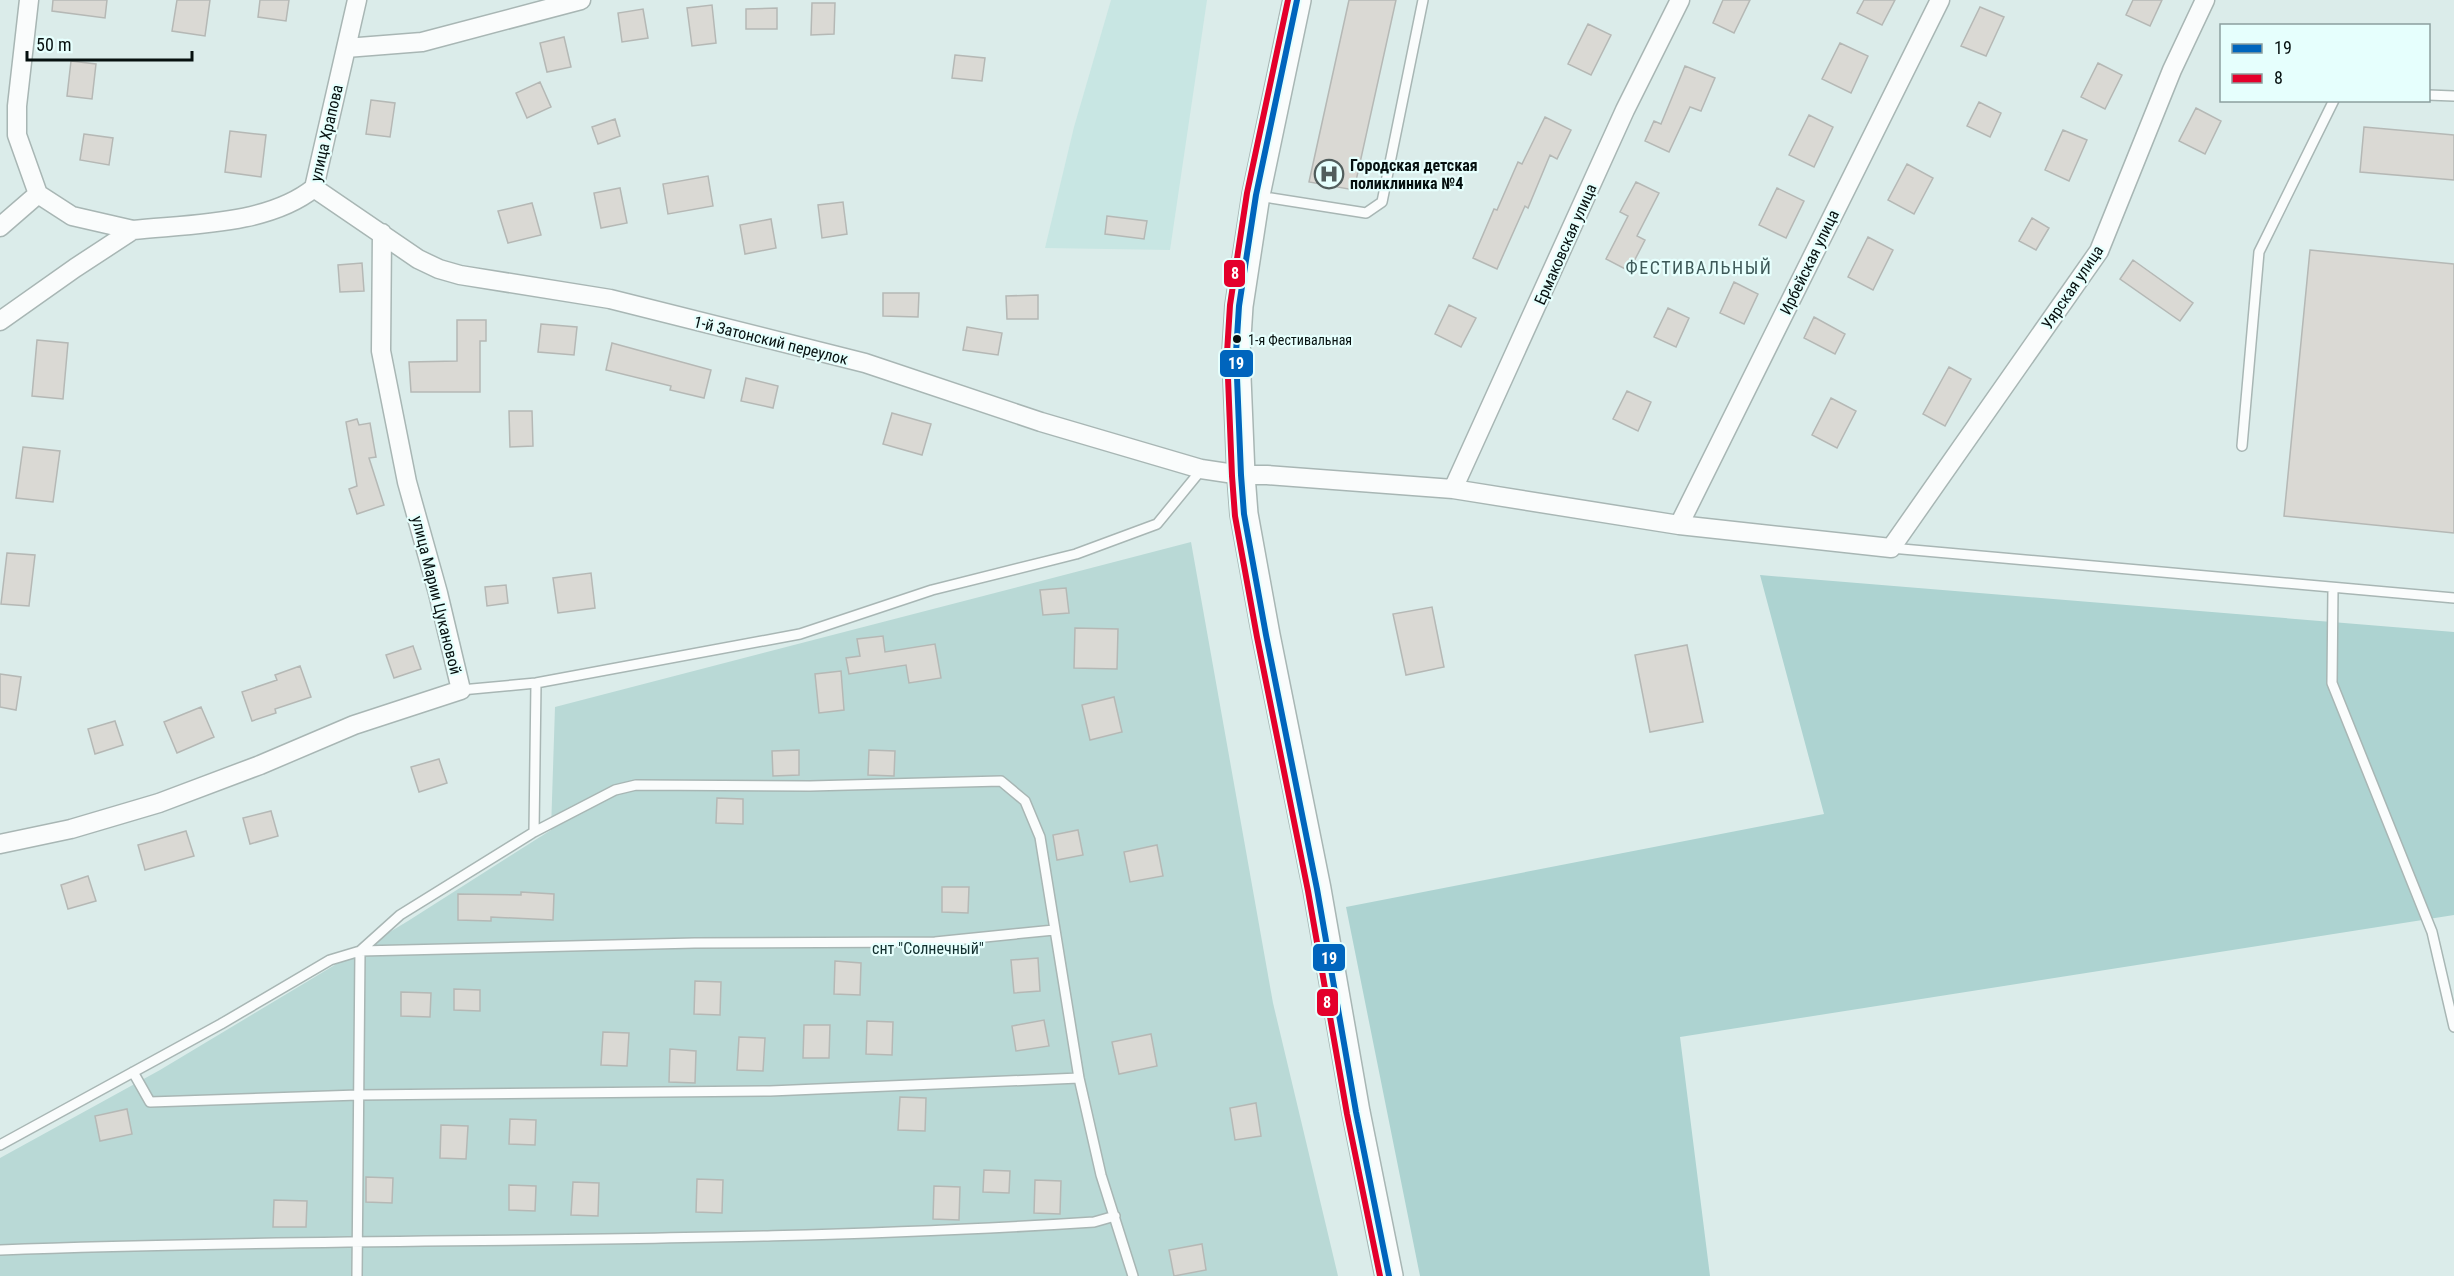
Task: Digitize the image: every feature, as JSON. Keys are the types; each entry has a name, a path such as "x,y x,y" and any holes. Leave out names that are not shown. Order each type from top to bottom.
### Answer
{"main road":[{"path":"1297,0 1256,195 1239,306 1236,353 1241,476 1244,514 1264,624 1317,889 1356,1112 1389,1276"}],"street":[{"path":"29,0 17,106 17,135 38,194 72,216 133,230"},
{"name":"улица Храпова","path":"133,230 233,219 276,210 299,201 314,188 357,0"},
{"path":"346,48 422,42 581,0"},
{"name":"Ермаковская улица","path":"1453,489 1626,110 1680,0"},
{"name":"Ирбейская улица","path":"1679,525 1940,0"},
{"name":"Уярская улица","path":"1891,548 2099,251 2172,70 2205,0"},
{"name":"1-й Затонский переулок","path":"314,188 382,232 418,259 439,269 460,275 610,299 866,363 1041,422 1201,469"},
{"path":"0,226 38,194"},
{"path":"0,321 133,230"},
{"name":"улица Марии Цукановой","path":"0,844 71,829 159,803 260,765 354,725 461,690 438,593 407,482 381,351 382,232"},
{"path":"1241,476 1267,475 1453,489 1679,525 1891,548"}],"lane":[{"path":"1256,195 1366,213 1382,202 1423,0"},
{"path":"2430,95 2454,96"},
{"path":"2241,446 2259,252 2333,102"},
{"path":"461,690 536,683 800,634 932,590 1076,554 1157,524 1201,469 1241,476"},
{"path":"1891,548 2454,598"},
{"path":"2333,588 2332,683 2432,932 2454,1027"},
{"path":"534,832 536,683"},
{"path":"357,1276 360,951 400,915 534,832 615,790 636,785 810,786 1001,781 1025,801 1040,837 1079,1078 1101,1175 1133,1276"},
{"path":"0,1145 221,1024 330,960 360,951 695,942 935,942 1054,930"},
{"path":"133,1072 150,1102 358,1095 770,1091 1079,1078"},
{"path":"0,1250 358,1242 601,1240 950,1231 1094,1221 1115,1216"}],"shaded area":[{"path":"1111,0 1207,0 1170,250 1045,248 1074,127"},
{"path":"1760,575 2454,632 2454,915 1680,1037 1710,1276 1420,1276 1346,907 1824,814"}],"green space":[{"name":"снт \"Солнечный\"","path":"1191,542 1273,1003 1338,1276 0,1276 0,1158 160,1070 408,921 551,830 555,707"}],"building":[{"path":"53,0 107,0 105,18 52,11"},
{"path":"177,0 210,0 205,36 172,31"},
{"path":"260,0 289,0 286,21 258,17"},
{"path":"1349,0 1396,0 1354,190 1309,182"},
{"path":"1723,0 1750,0 1734,33 1713,23"},
{"path":"1864,0 1895,0 1882,25 1857,13"},
{"path":"2133,0 2162,0 2150,26 2126,15"},
{"path":"812,3 835,3 834,34 811,35"},
{"path":"712,5 716,43 692,46 687,8"},
{"path":"1980,7 2004,17 1986,56 1961,46"},
{"path":"777,8 777,29 746,29 746,9"},
{"path":"643,9 648,38 622,42 618,13"},
{"path":"1588,24 1611,35 1591,75 1568,64"},
{"path":"564,37 571,67 547,72 540,43"},
{"path":"1840,43 1868,56 1851,93 1822,79"},
{"path":"955,55 985,58 982,81 952,78"},
{"path":"71,61 96,64 92,99 67,96"},
{"path":"2098,63 2122,75 2105,109 2081,97"},
{"path":"1685,66 1715,78 1701,111 1690,107 1669,152 1645,141 1654,121 1661,124"},
{"path":"540,82 551,107 527,118 516,93"},
{"path":"371,100 395,103 390,137 366,134"},
{"path":"1979,102 2001,113 1990,137 1967,126"},
{"path":"2196,108 2221,121 2205,154 2179,141"},
{"path":"1809,115 1833,127 1814,167 1789,155"},
{"path":"1545,117 1571,130 1557,159 1550,155 1528,208 1525,206 1497,269 1473,258 1518,162 1522,164"},
{"path":"615,119 620,136 598,144 592,127"},
{"path":"2364,127 2454,135 2454,180 2360,172"},
{"path":"2063,130 2087,140 2069,181 2045,170"},
{"path":"230,131 266,135 261,177 225,172"},
{"path":"84,134 113,138 109,165 80,160"},
{"path":"1907,164 1933,178 1914,214 1888,200"},
{"path":"708,176 713,206 668,214 663,184"},
{"path":"1636,182 1659,193 1637,236 1645,240 1629,271 1606,259 1628,216 1620,212"},
{"path":"620,188 627,223 601,228 594,193"},
{"path":"1777,188 1804,201 1786,238 1759,225"},
{"path":"843,202 847,234 822,238 818,205"},
{"path":"532,203 541,235 508,243 498,211"},
{"path":"1107,216 1147,221 1144,239 1105,234"},
{"path":"2032,218 2049,228 2036,250 2019,241"},
{"path":"771,219 776,248 745,254 740,225"},
{"path":"1868,237 1893,250 1873,290 1848,277"},
{"path":"2310,250 2454,264 2454,533 2284,516"},
{"path":"2133,260 2193,303 2180,321 2120,279"},
{"path":"362,263 364,291 340,292 338,265"},
{"path":"1734,282 1758,294 1744,324 1720,313"},
{"path":"883,293 919,293 918,317 883,316"},
{"path":"1038,295 1038,319 1007,319 1006,296"},
{"path":"1449,305 1476,318 1461,347 1435,334"},
{"path":"1668,308 1689,318 1676,347 1654,337"},
{"path":"1814,317 1845,334 1835,354 1804,338"},
{"path":"457,320 486,320 486,341 480,341 480,392 411,392 409,362 457,361"},
{"path":"541,324 577,327 574,355 538,352"},
{"path":"967,327 1002,333 998,355 963,350"},
{"path":"37,340 68,343 63,399 32,396"},
{"path":"612,343 711,370 704,398 670,390 671,386 606,370"},
{"path":"1949,367 1971,379 1945,426 1923,414"},
{"path":"746,378 778,386 773,408 741,401"},
{"path":"1627,391 1651,402 1638,431 1613,419"},
{"path":"1831,398 1856,411 1837,448 1812,435"},
{"path":"509,411 532,411 533,446 510,447"},
{"path":"892,413 931,424 922,455 883,444"},
{"path":"357,419 359,425 370,423 376,457 369,458 384,505 357,514 349,489 357,486 346,422"},
{"path":"23,447 60,451 53,502 16,498"},
{"path":"7,553 35,555 29,606 1,604"},
{"path":"591,573 595,608 558,613 553,578"},
{"path":"506,585 508,603 487,606 485,587"},
{"path":"1066,588 1069,613 1043,615 1040,590"},
{"path":"1432,607 1444,667 1406,675 1393,614"},
{"path":"1075,628 1118,629 1117,669 1074,668"},
{"path":"883,636 885,652 935,644 941,678 909,683 906,665 849,674 846,658 860,656 857,639"},
{"path":"1687,645 1703,722 1650,732 1635,655"},
{"path":"413,646 421,669 394,678 386,655"},
{"path":"300,666 311,697 275,709 276,713 252,721 242,692 277,680 275,675"},
{"path":"841,671 844,710 819,713 815,674"},
{"path":"0,674 21,677 16,710 0,707"},
{"path":"1114,697 1122,732 1090,740 1082,705"},
{"path":"201,707 214,737 177,753 164,722"},
{"path":"115,721 123,745 95,754 88,729"},
{"path":"799,750 799,775 773,776 772,751"},
{"path":"869,750 895,751 894,776 868,775"},
{"path":"439,759 447,783 419,792 411,767"},
{"path":"717,798 743,799 743,824 716,823"},
{"path":"271,811 278,836 250,844 243,818"},
{"path":"1078,830 1083,855 1057,860 1053,835"},
{"path":"186,831 194,856 145,870 138,845"},
{"path":"1157,845 1163,876 1130,882 1124,852"},
{"path":"88,876 96,901 68,909 61,885"},
{"path":"942,887 969,887 968,913 942,912"},
{"path":"521,892 554,894 553,920 491,917 491,921 458,920 458,894 521,895"},
{"path":"1038,958 1040,991 1014,993 1011,960"},
{"path":"835,961 861,963 860,995 834,994"},
{"path":"695,981 721,982 720,1015 694,1014"},
{"path":"454,989 480,990 480,1011 454,1010"},
{"path":"401,992 431,993 430,1017 401,1016"},
{"path":"1044,1020 1049,1046 1016,1051 1012,1026"},
{"path":"867,1021 893,1022 892,1055 866,1054"},
{"path":"804,1025 830,1025 829,1058 803,1058"},
{"path":"603,1032 629,1033 627,1066 601,1065"},
{"path":"1151,1034 1157,1066 1119,1074 1112,1042"},
{"path":"739,1037 765,1038 763,1071 737,1070"},
{"path":"670,1049 696,1051 695,1083 669,1082"},
{"path":"900,1097 926,1098 925,1131 898,1130"},
{"path":"1256,1103 1261,1136 1235,1140 1230,1108"},
{"path":"127,1109 132,1134 100,1141 95,1116"},
{"path":"510,1119 536,1120 535,1145 509,1144"},
{"path":"441,1125 468,1126 466,1159 440,1158"},
{"path":"984,1170 1010,1171 1009,1193 983,1192"},
{"path":"366,1177 393,1178 392,1203 366,1202"},
{"path":"697,1179 723,1180 722,1213 696,1212"},
{"path":"1035,1180 1061,1181 1060,1214 1034,1213"},
{"path":"573,1182 599,1183 598,1216 571,1215"},
{"path":"509,1185 536,1186 535,1211 509,1210"},
{"path":"934,1186 960,1187 959,1220 933,1219"},
{"path":"274,1200 307,1201 306,1227 273,1227"},
{"path":"1202,1244 1206,1270 1174,1276 1169,1250"}],"transit line":[{"name":"8","path":"1288,0 1247,193 1230,305 1227,353 1232,476 1235,516 1257,637 1308,891 1347,1114 1380,1276"},
{"name":"19","path":"1297,0 1256,195 1239,306 1236,353 1241,475 1244,514 1266,635 1317,889 1356,1112 1389,1276"}],"place":[{"name":"Городская детская поликлиника №4","path":"1329,174"},
{"name":"1-я Фестивальная","path":"1237,339"}],"district":[{"name":"ФЕСТИВАЛЬНЫЙ","path":"1699,268"}]}
